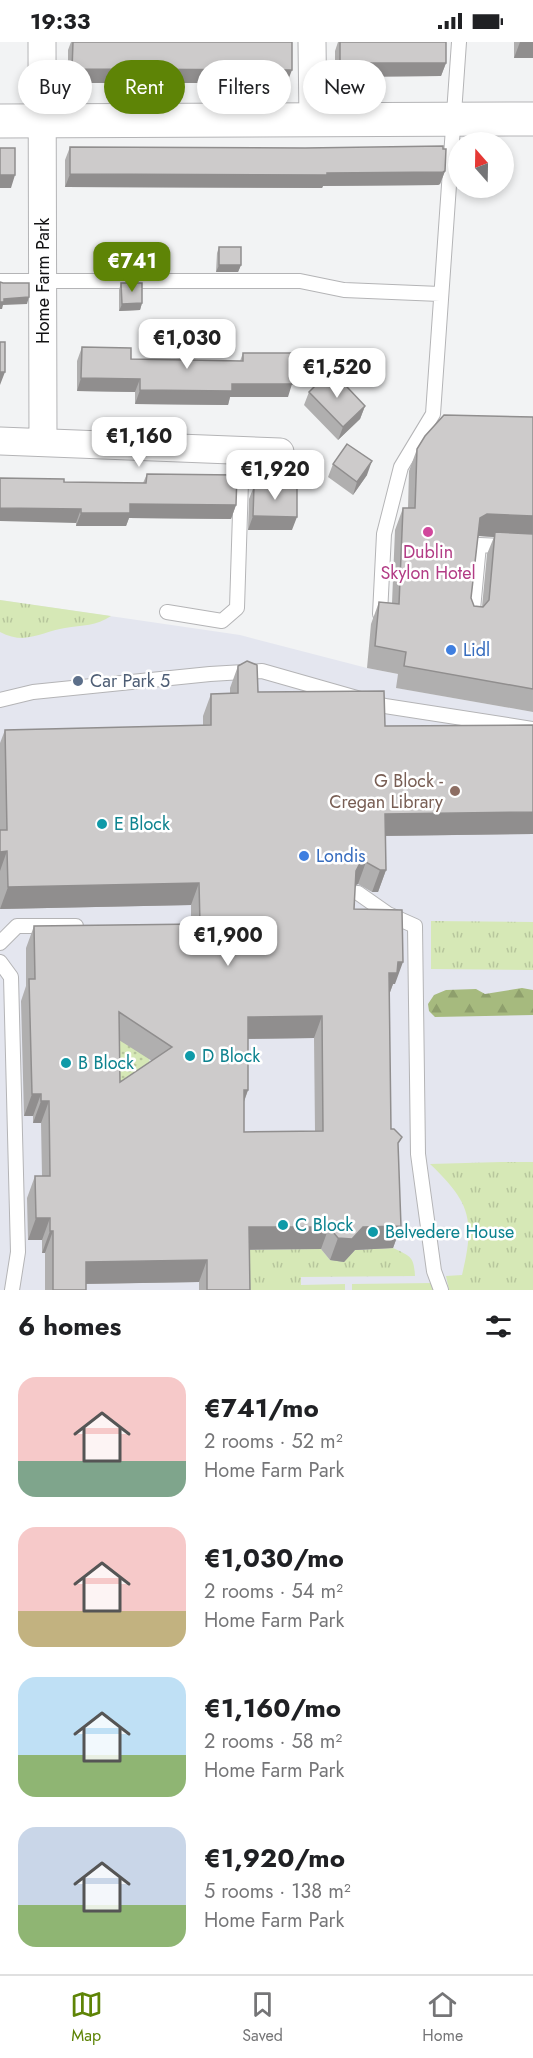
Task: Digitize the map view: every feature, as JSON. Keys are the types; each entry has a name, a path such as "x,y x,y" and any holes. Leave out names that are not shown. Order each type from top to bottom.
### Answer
{"street":[{"name":"Home Farm Park","path":"42,42 43,442"},
{"path":"312,42 313,120"},
{"path":"0,121 533,119"},
{"path":"0,441 280,452"}],"lane":[{"path":"380,614 384,534 401,468 433,414 459,42"},
{"path":"0,281 300,280 344,290 440,294"},
{"path":"167,612 222,621 237,608 242,450"},
{"path":"472,621 479,545 533,547"},
{"path":"0,700 33,692 262,671 385,706 533,729"},
{"path":"358,893 388,914 416,926 418,1154 434,1271 441,1290"},
{"path":"0,943 17,926 84,926"},
{"path":"0,962 11,977 18,1252 12,1290"}],"shaded area":[{"path":"0,600 240,635 398,674 397,688 533,712 533,1290 0,1290"}],"green space":[{"path":"0,600 111,616 95,623 17,638 0,632"},
{"path":"431,921 533,922 533,970 431,969"},
{"path":"522,988 533,990 533,1015 435,1017 429,1011 428,1004 434,995 446,990 476,989 485,994"},
{"path":"110,1011 149,1057 151,1077 112,1117"},
{"path":"533,1162 533,1290 449,1290 446,1276 462,1275 468,1226 462,1202 430,1164"},
{"path":"393,1248 412,1260 415,1276 301,1277 301,1285 345,1284 345,1290 241,1290 241,1250 321,1249 330,1260 344,1261 355,1250"},
{"path":"432,1283 434,1290 352,1290 352,1284"}],"building":[{"path":"73,42 292,42 292,70 291,60 197,60 197,70 185,70 185,60 104,60 104,69 92,69 92,60 72,60"},
{"path":"340,42 446,42 446,63 340,60"},
{"path":"443,146 443,149 446,149 445,171 443,172 327,173 327,175 70,174 70,147"},
{"path":"0,148 15,148 15,175 0,175"},
{"path":"219,247 241,247 241,265 219,265"},
{"path":"141,253 141,265 121,265 120,254"},
{"path":"0,282 29,283 29,297 4,299 4,302 0,302"},
{"path":"121,283 142,283 142,303 122,304"},
{"path":"0,342 5,342 5,372 0,372"},
{"path":"82,347 131,348 131,359 243,361 243,353 293,353 292,384 232,384 232,391 140,390 140,379 81,378"},
{"path":"331,370 365,406 343,427 309,392"},
{"path":"444,415 533,417 533,516 487,514 480,518 471,598 474,606 483,607 489,600 495,532 533,534 533,689 404,666 406,652 375,646 379,602 399,604 403,508 415,508 417,449 425,436"},
{"path":"347,444 372,461 357,482 333,464"},
{"path":"147,474 237,475 236,505 130,504 130,513 81,513 81,509 0,508 0,478 64,479 64,482 146,483"},
{"path":"254,486 297,486 297,517 253,516"},
{"path":"247,661 257,665 258,692 384,691 385,726 533,725 533,812 385,814 386,870 380,870 366,862 359,865 356,871 354,909 402,910 403,962 398,962 397,973 389,973 391,1129 402,1137 398,1143 401,1226 363,1227 352,1239 338,1238 329,1227 249,1227 250,1290 207,1290 207,1260 86,1262 86,1290 53,1290 53,1231 50,1231 50,1218 36,1218 35,1176 50,1176 49,1101 41,1101 41,1094 32,1094 29,979 35,979 34,926 200,924 199,883 8,887 7,851 0,852 0,830 7,830 5,730 211,725 211,694 238,693 238,666","holes":["119,1012 172,1047 120,1082","322,1016 323,1131 244,1132 244,1090 248,1090 248,1017"]}],"place":[{"name":"Dublin Skylon Hotel","path":"428,532"},
{"name":"Lidl","path":"451,650"},
{"name":"Car Park 5","path":"78,681"},
{"name":"G Block - Cregan Library","path":"455,791"},
{"name":"E Block","path":"102,824"},
{"name":"Londis","path":"304,856"},
{"name":"D Block","path":"190,1056"},
{"name":"B Block","path":"66,1063"},
{"name":"C Block","path":"283,1225"},
{"name":"Belvedere House","path":"373,1232"}]}
